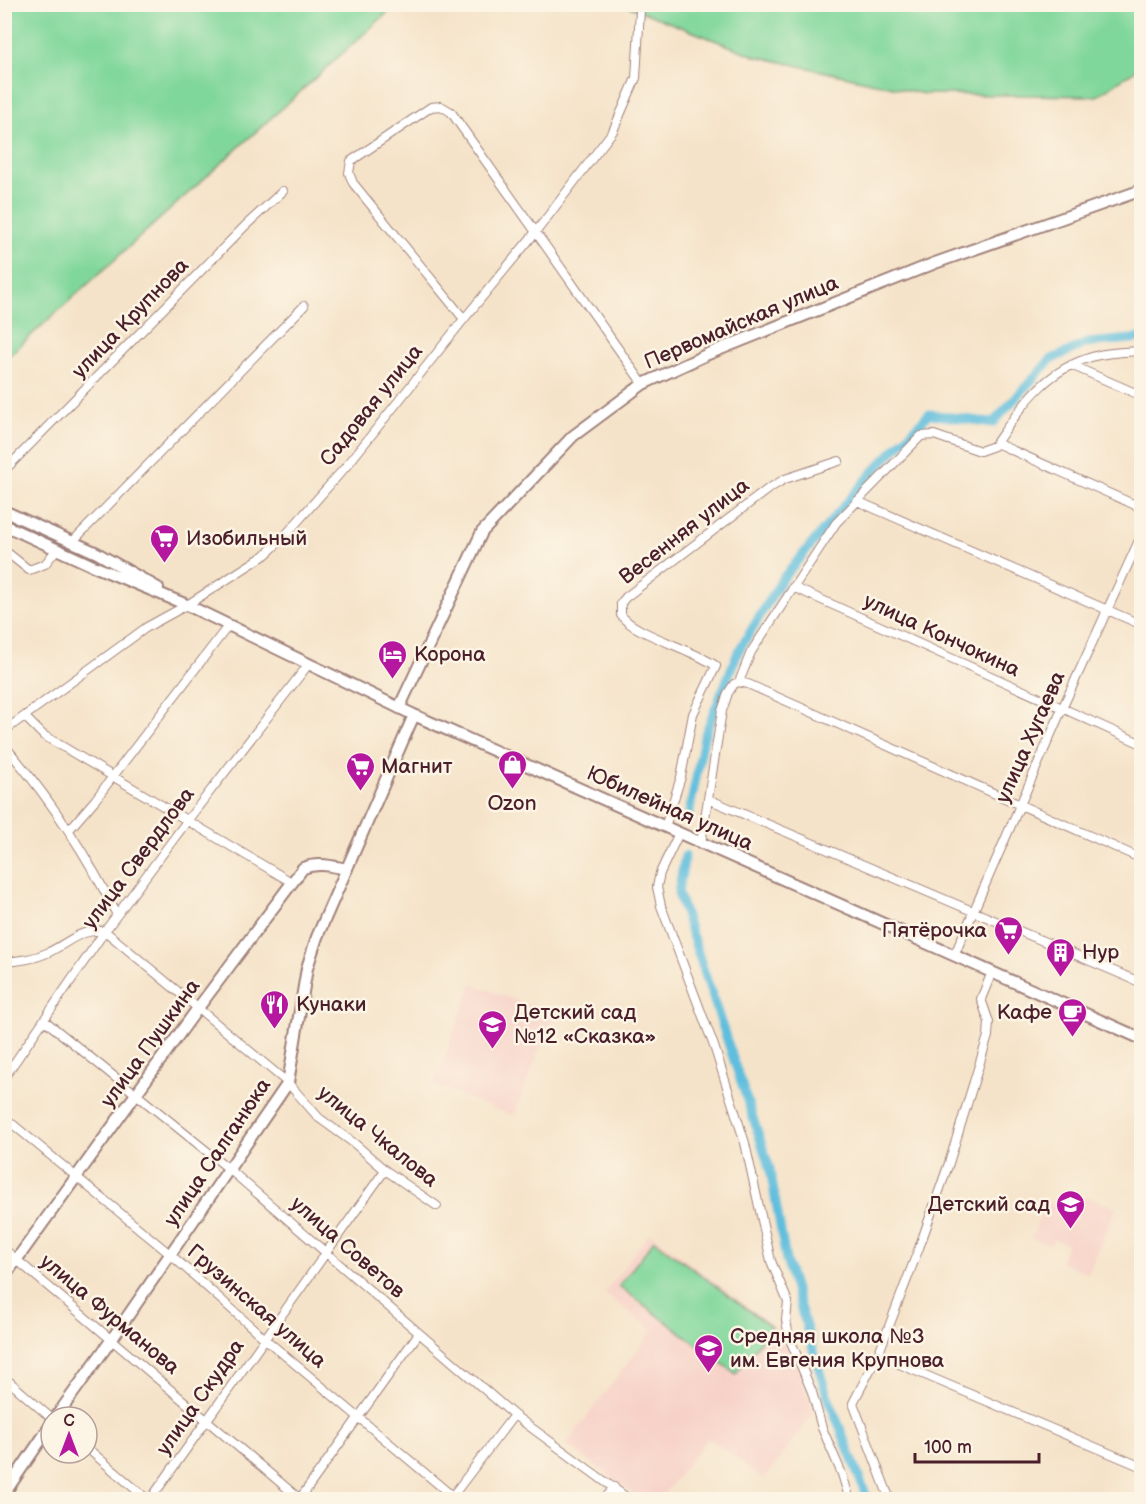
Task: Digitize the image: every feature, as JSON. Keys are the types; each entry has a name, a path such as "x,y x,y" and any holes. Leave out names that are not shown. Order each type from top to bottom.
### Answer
{"main road":[{"name":"Первомайская улица","path":"399,708 482,532 573,436 643,384 708,354 935,263 1142,190"},
{"name":"Юбилейная улица","path":"4,511 106,559 228,626 414,715 1142,1039"},
{"name":"Юбилейная улица","path":"4,525 187,605"},
{"name":"улица Салганюка","path":"65,1405 288,1083 307,968 317,937 414,715"},
{"name":"улица Пушкина","path":"4,1277 78,1178 198,1008 303,868 323,865 347,870"},
{"path":"4,1494 39,1443"}],"street":[{"name":"Садовая улица","path":"4,731 147,627 187,605 266,555 283,538 349,463 535,233 614,131 636,78 640,10 644,4"},
{"path":"464,319 353,183 349,173 351,161 431,107 441,106 451,112 643,384"},
{"name":"улица Крупнова","path":"4,471 245,226 283,191"},
{"path":"72,542 304,306"},
{"path":"739,682 751,652 836,523 921,436 934,435 980,451 987,450 996,443 1028,399 1050,376 1096,355 1142,351"},
{"path":"1071,366 1142,396"},
{"path":"996,443 1142,508"},
{"name":"Весенняя улица","path":"665,827 681,777 693,714 716,666 704,657 631,625 621,615 621,603 768,489 785,479 838,461"},
{"path":"857,501 1142,625"},
{"name":"улица Хугаева","path":"954,956 1062,709 1142,534"},
{"path":"4,550 29,570 45,564 57,549"},
{"name":"улица Кончокина","path":"793,586 1142,744"},
{"path":"69,831 228,626"},
{"name":"улица Свердлова","path":"4,1078 105,931 308,665"},
{"path":"701,843 722,711 728,693 734,684 739,682 1142,859"},
{"path":"25,717 43,735 292,883"},
{"path":"4,745 34,780 69,831 117,915"},
{"path":"708,799 1142,983"},
{"path":"679,832 660,873 657,887 661,906 714,1046 745,1143 771,1261 788,1302 786,1320 789,1336 812,1392 822,1428 842,1474 850,1500"},
{"path":"4,962 32,958 47,953 85,931 105,931"},
{"name":"улица Чкалова","path":"105,931 288,1083 319,1118 355,1144 385,1170 437,1206"},
{"path":"890,1500 854,1403 857,1392 878,1355 950,1163 988,1036 989,1022 981,999 992,972"},
{"name":"улица Советов","path":"44,1020 229,1169 514,1415 614,1486 630,1500"},
{"name":"Грузинская улица","path":"4,1117 171,1254 264,1338 453,1498"},
{"name":"улица Скудра","path":"149,1500 385,1170"},
{"name":"улица Фурманова","path":"4,1248 300,1499"},
{"path":"300,1499 419,1333"},
{"path":"878,1355 1142,1467"},
{"path":"4,1377 39,1408"},
{"path":"453,1498 514,1415"},
{"path":"99,1458 149,1500"},
{"path":"604,1500 614,1486"}],"shaded area":[{"name":"Детский сад №12 «Сказка»","path":"472,984 553,1014 514,1116 434,1085"},
{"name":"Детский сад","path":"1085,1196 1116,1208 1088,1274 1060,1262 1067,1244 1053,1239 1050,1245 1031,1238 1046,1202 1070,1211 1067,1218 1074,1221"},
{"name":"Средняя школа №3 им. Евгения Крупнова","path":"650,1233 784,1334 814,1413 764,1479 708,1438 660,1499 640,1499 566,1444 653,1330 604,1293"}],"green space":[{"path":"5,4 396,4 396,5 5,359"},
{"path":"625,5 1141,5 1141,66 1097,96 924,94 755,56"},
{"path":"654,1240 771,1327 736,1374 619,1286"}],"waterway":[{"path":"688,819 704,737 738,652 782,579 872,473 929,414 993,423 1050,360 1087,343 1142,338"},
{"path":"685,856 678,893 770,1169 786,1260 826,1392 868,1500"}],"place":[{"name":"Изобильный","path":"165,564"},
{"name":"Корона","path":"393,680"},
{"name":"Ozon","path":"512,790"},
{"name":"Магнит","path":"360,792"},
{"name":"Пятёрочка","path":"1008,956"},
{"name":"Нур","path":"1061,978"},
{"name":"Кунаки","path":"275,1030"},
{"name":"Кафе","path":"1073,1038"},
{"name":"Детский сад №12 «Сказка»","path":"493,1050"},
{"name":"Детский сад","path":"1071,1230"},
{"name":"Средняя школа №3 им. Евгения Крупнова","path":"709,1374"}]}
